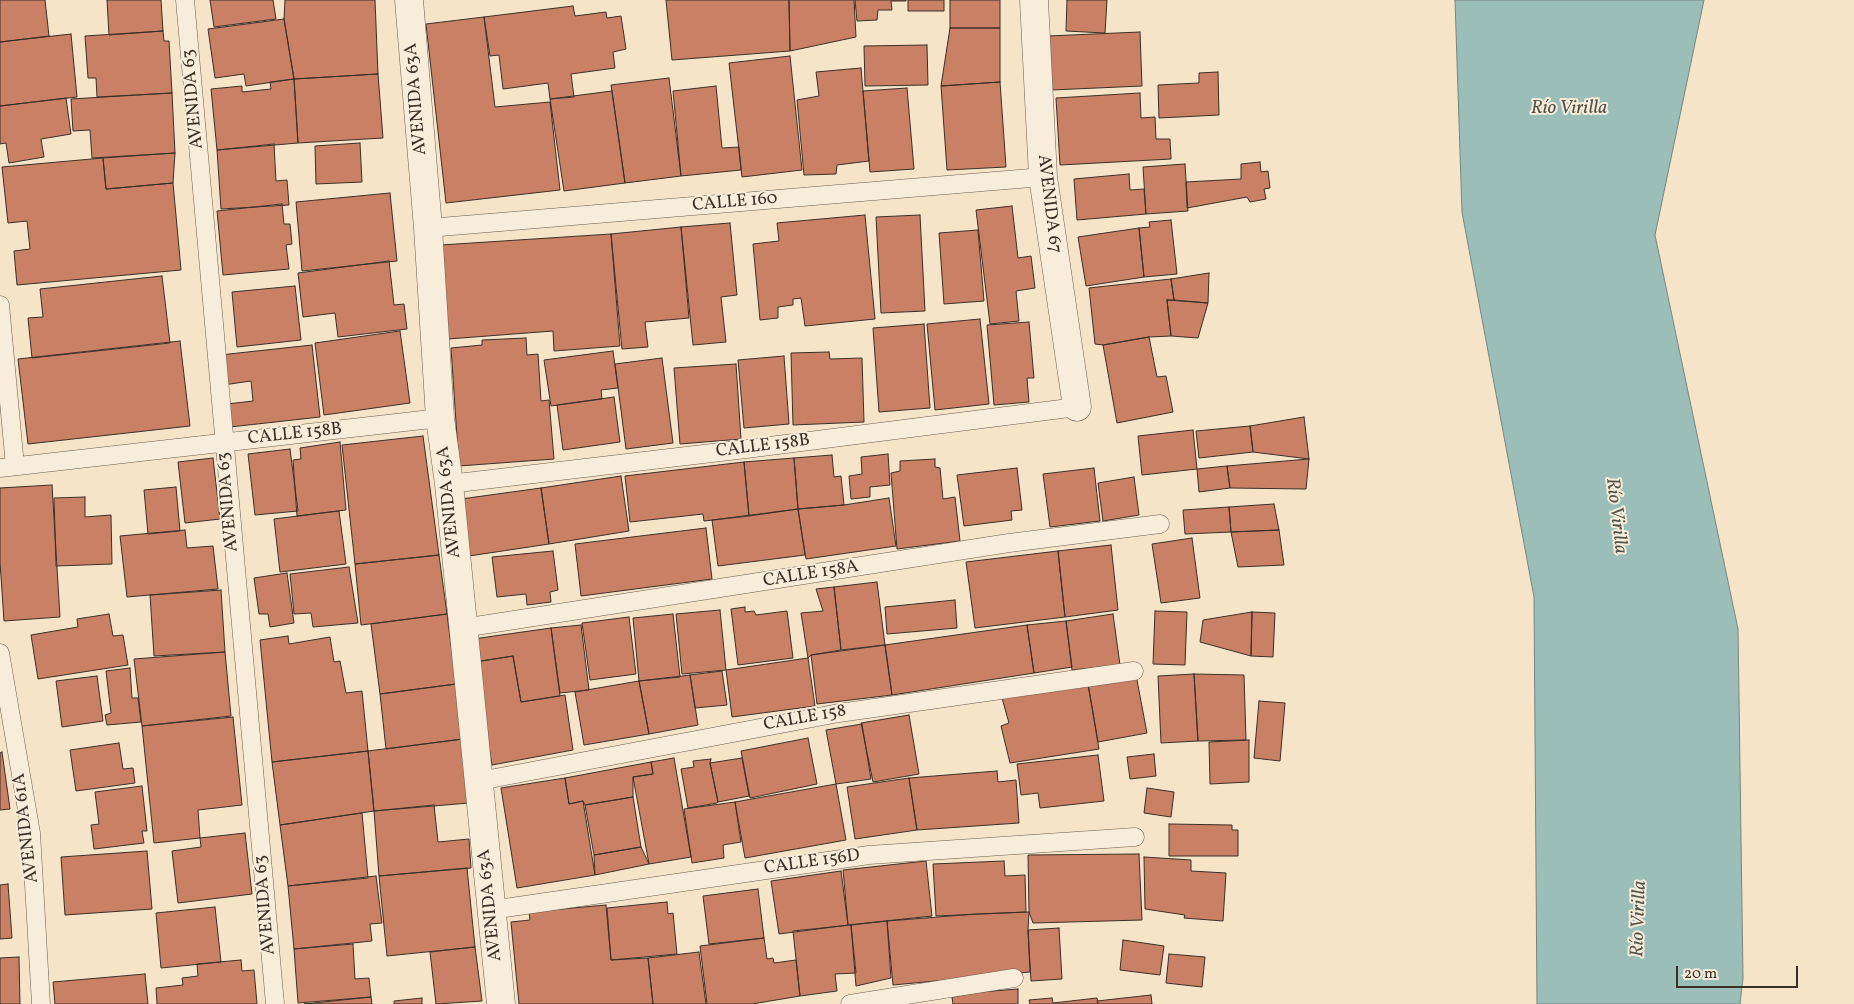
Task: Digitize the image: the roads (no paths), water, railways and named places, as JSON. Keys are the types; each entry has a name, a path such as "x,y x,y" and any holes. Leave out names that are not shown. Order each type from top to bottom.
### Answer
{"street":[{"name":"AVENIDA 63A","path":"409,0 428,228 440,418 449,484 500,1004"},
{"name":"AVENIDA 67","path":"1034,0 1042,177 1077,407"}],"lane":[{"name":"AVENIDA 63","path":"185,0 275,1004"},
{"name":"CALLE 160","path":"428,228 1042,177"},
{"path":"0,305 8,467"},
{"name":"CALLE 158B","path":"449,484 756,448 1077,407"},
{"name":"CALLE 158B","path":"8,467 440,418"},
{"name":"CALLE 158A","path":"463,628 1009,543 1160,524"},
{"name":"AVENIDA 61A","path":"0,653 31,833 41,1004"},
{"name":"CALLE 158","path":"479,781 840,713 1134,671"},
{"name":"CALLE 156D","path":"491,910 869,855 1135,837"},
{"path":"850,1004 1014,978"}],"water":[{"name":"Río Virilla","path":"1455,0 1704,0 1655,235 1738,629 1743,978 1740,1004 1537,1004 1534,597 1462,212"}]}
